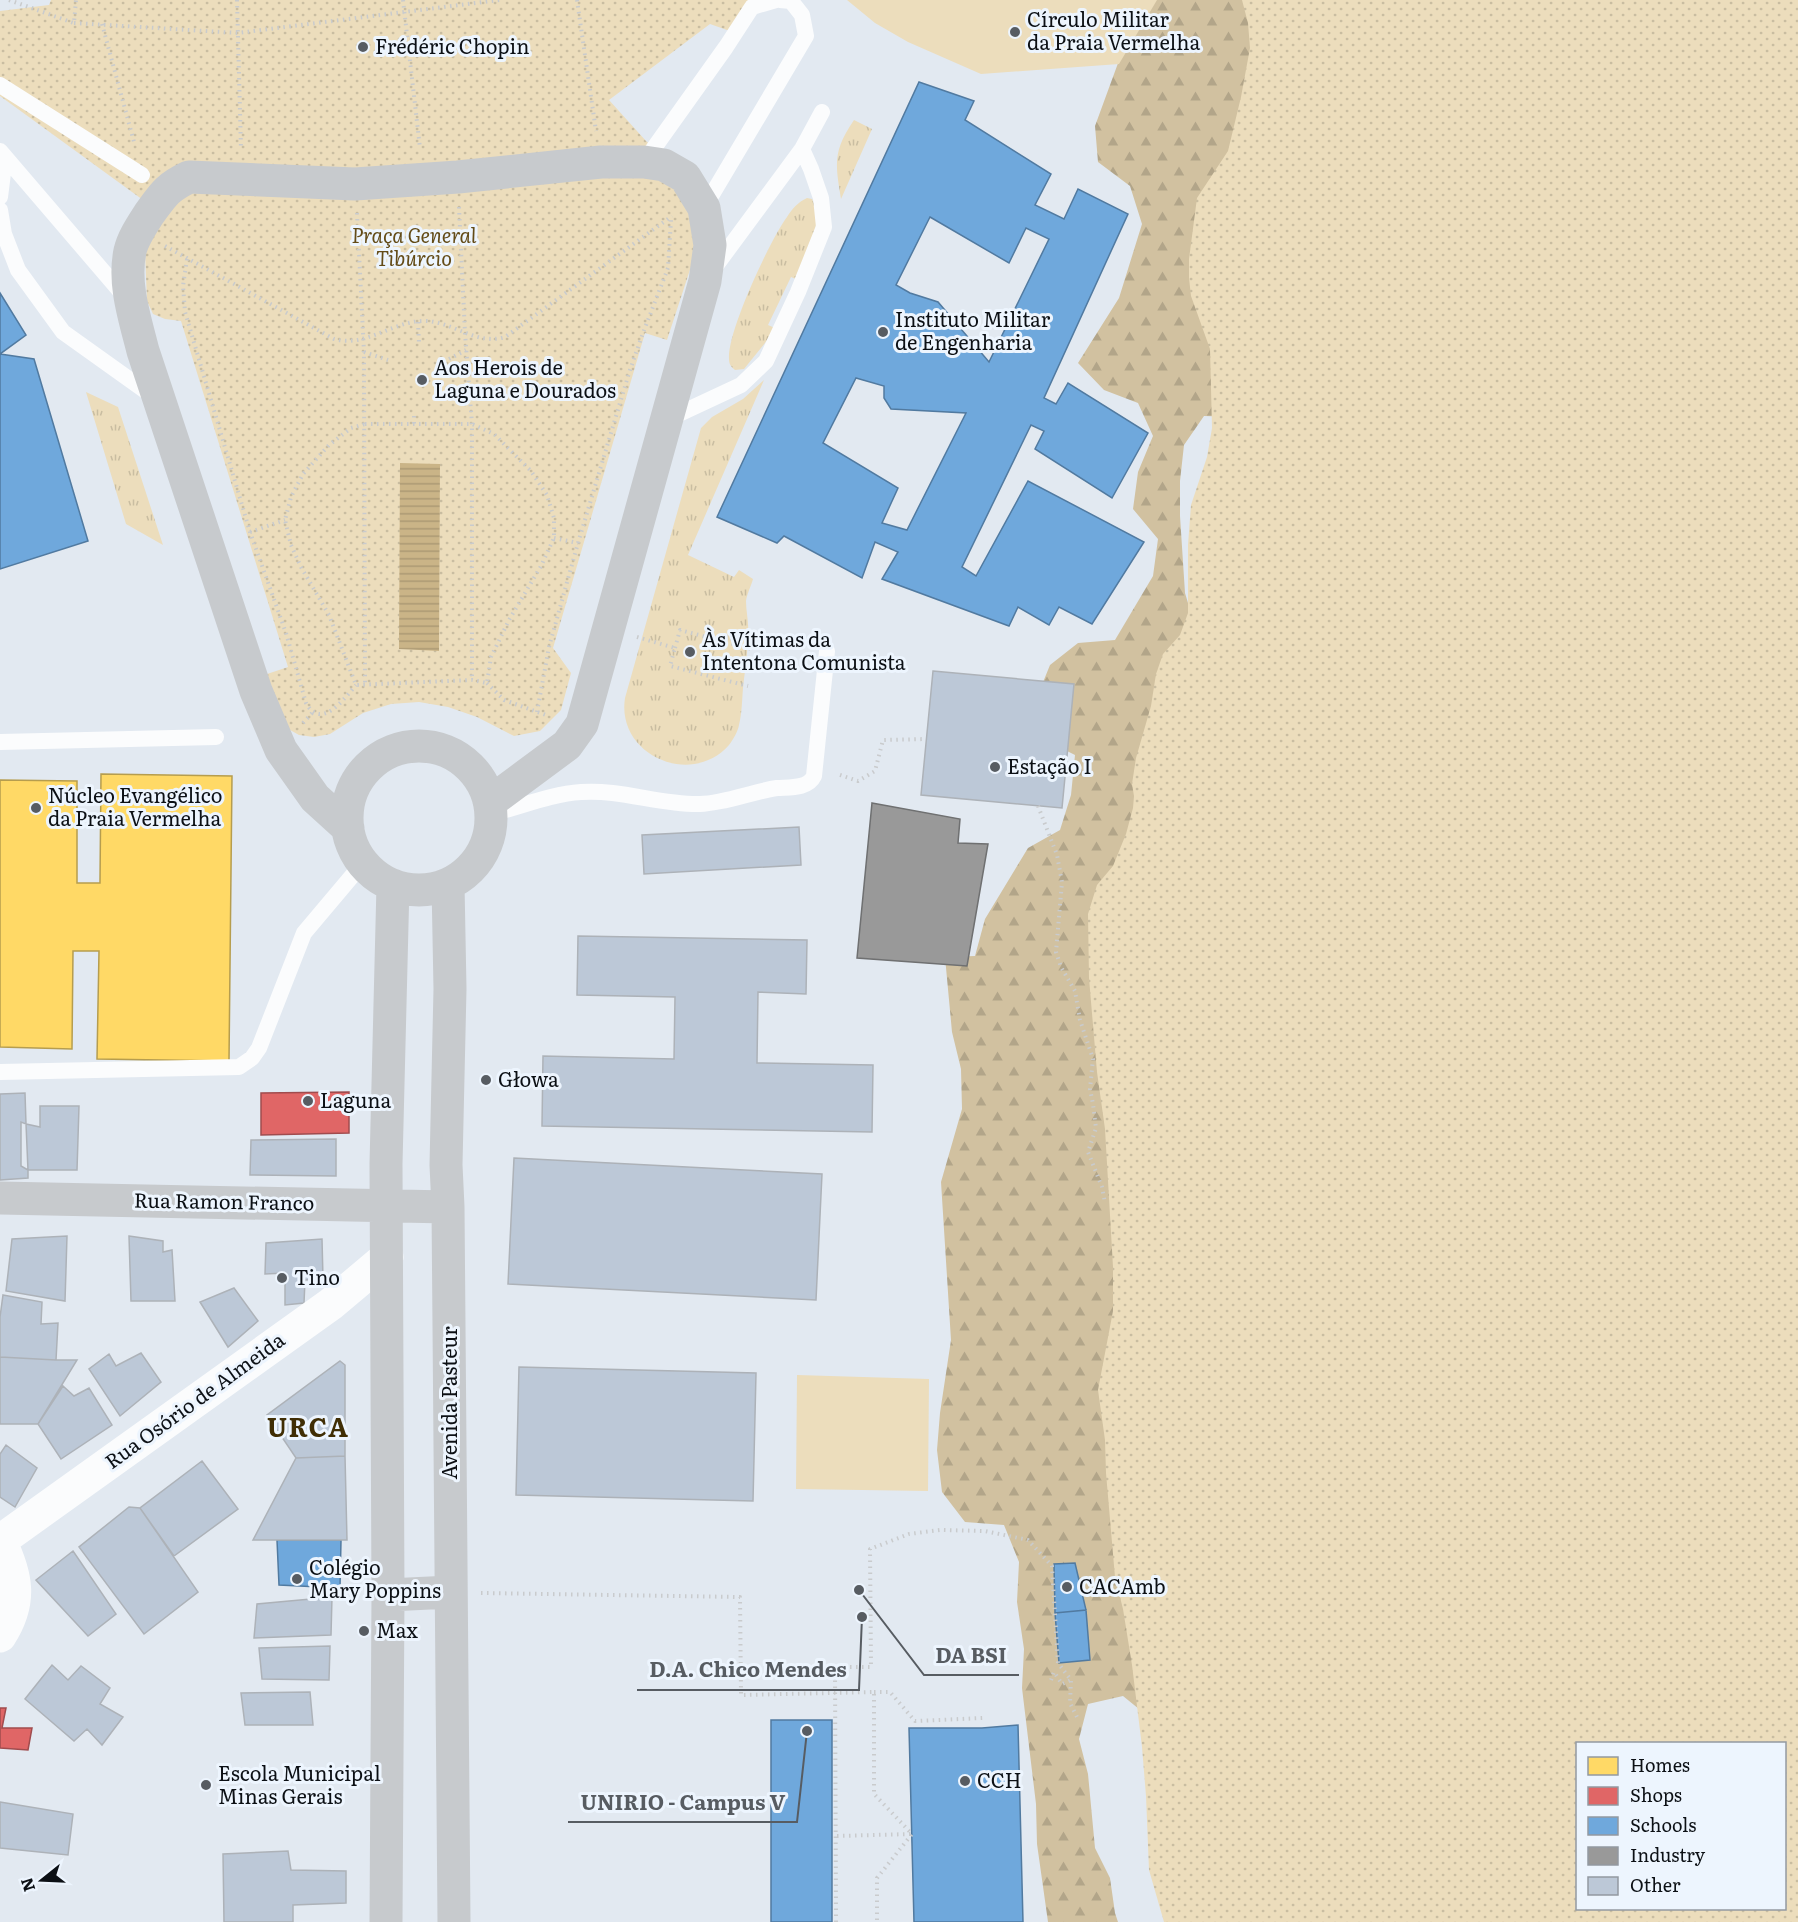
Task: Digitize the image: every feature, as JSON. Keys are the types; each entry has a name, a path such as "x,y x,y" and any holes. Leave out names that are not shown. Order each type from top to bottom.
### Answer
{"street":[{"path":"348,828 315,798 281,750 256,691 143,351 131,304 128,275 130,250 139,230 172,185 189,177 355,184 458,177 601,162 645,162 664,165 685,177 701,203 710,244 705,281 582,724 567,744 490,808"},
{"path":"418,745 442,749 464,761 480,779 490,808 490,831 475,863 462,876 448,884 430,889 411,889 393,885 376,876 363,863 353,846 348,828 349,803 358,780 374,762 395,750 418,745"},
{"name":"Avenida Pasteur","path":"448,884 450,989 446,1165 454,1922"},
{"path":"386,1922 388,1595 386,1164 393,885"},
{"name":"Rua Ramon Franco","path":"0,1198 448,1208"},
{"name":"Rua Osório de Almeida","path":"0,1541 331,1304 387,1257"},
{"path":"0,1541 12,1566 15,1595 9,1622 0,1636"},
{"path":"388,1595 451,1592"}],"lane":[{"path":"645,162 752,7 778,0 791,2 802,15 806,36 701,203"},
{"path":"0,85 142,174"},
{"path":"705,281 802,149 822,112"},
{"path":"665,421 741,385 766,361 798,292 824,227 821,198 812,169 802,149"},
{"path":"0,197 2,154"},
{"path":"2,154 131,304"},
{"path":"0,210 4,234 18,270 63,332 159,400"},
{"path":"490,808 581,792 622,794 698,804 714,803 810,783 814,776 827,651"},
{"path":"0,742 216,737"},
{"path":"0,1072 239,1067 252,1058 259,1047 304,933 363,863"}],"path":[{"path":"9,0 74,23 238,33 500,0"},
{"path":"74,23 76,0"},
{"path":"237,0 242,180"},
{"path":"403,0 423,179"},
{"path":"577,0 601,162"},
{"path":"102,24 142,174"},
{"path":"458,177 465,333 472,424 472,680"},
{"path":"355,184 364,339 365,683"},
{"path":"139,230 334,339 353,342 408,322 417,322 445,324 465,333 496,339 505,337 672,216 701,203"},
{"path":"537,712 549,647 578,543 629,373 668,268 672,216"},
{"path":"187,258 183,286 185,312 250,532 286,633 309,708 318,714 329,712 341,703 356,685 365,683 472,680 487,683 504,700 582,724"},
{"path":"417,322 418,343"},
{"path":"449,359 466,350"},
{"path":"364,352 388,360"},
{"path":"414,416 414,424"},
{"path":"356,685 329,615 291,545 285,520 291,497 303,474 329,445 351,428 365,424 472,424 494,434 531,471 547,495 554,518 554,538 491,657 487,683"},
{"path":"250,532 285,520"},
{"path":"554,538 578,543"},
{"path":"748,686 670,666 680,630 752,649"},
{"path":"636,637 675,648"},
{"path":"840,775 858,781 875,771 883,740 926,739"},
{"path":"1038,806 1057,855 1062,882 1056,952 1061,967 1076,991 1080,1020 1093,1059 1090,1089 1096,1128 1088,1152 1102,1187 1105,1203"},
{"path":"836,1922 835,1667 871,1667 870,1549 909,1534 940,1530 985,1531 1028,1540 1052,1566 1058,1663 1071,1680 1070,1703 1077,1717"},
{"path":"451,1592 740,1597 741,1695 890,1692 915,1721 983,1718"},
{"path":"1051,1680 1054,1672 1062,1684 1071,1680"},
{"path":"874,1692 874,1794 912,1834"},
{"path":"837,1836 912,1834"},
{"path":"877,1922 877,1878 912,1834"}],"green space":[{"name":"Praça General Tibúrcio","path":"51,0 764,0 741,35 710,24 609,100 646,141 665,158 702,233 667,340 645,333 553,648 571,673 561,710 540,731 514,736 477,717 448,707 419,702 391,704 363,713 330,734 314,737 299,735 283,726 267,674 288,667 181,321 165,319 153,314 147,301 143,200 0,96 0,11 49,5"},
{"name":"Círculo Militar da Praia Vermelha","path":"847,0 1157,0 1119,64 981,74 908,42 875,23"},
{"path":"1153,0 1278,0 1240,417 1204,416 1184,445 1180,481 1180,516 1185,593 1576,1901 1576,1908 1257,1922 1182,1744 1123,1696 1088,1704 1079,1739 1088,1774 1095,1848 1110,1878 1118,1922 1048,1922 1037,1844 1036,1804 1022,1688 1024,1649 1017,1602 1019,1562 1004,1525 965,1522 942,1492 937,1450 951,1340 941,1182 962,1109 961,1069 952,1032 945,957 975,956 985,919 1028,848 1060,830 1071,795 1075,755 1041,738 1035,702 1050,665 1078,643 1115,640 1153,576 1158,539 1133,509 1138,472 1153,436 1138,403 1104,390 1078,363 1119,298 1142,224 1130,186 1098,162 1095,126 1121,55"},
{"path":"1242,0 1798,0 1798,1922 1164,1922 1149,1870 1142,1747 1132,1665 1115,1577 1105,1440 1098,1390 1113,1311 1113,1267 1105,1129 1097,1072 1089,978 1088,914 1097,885 1113,866 1126,834 1133,808 1132,784 1136,758 1151,706 1156,674 1163,654 1180,635 1188,613 1188,545 1191,505 1207,457 1212,428 1210,349 1191,296 1189,259 1197,198 1228,151 1250,48 1248,23"},
{"path":"854,120 872,129 841,199 837,158 842,140"},
{"path":"807,198 812,199 815,208 815,229 798,280 791,277 768,325 775,328 765,343 744,369 735,370 729,362 730,346 742,308 780,229 793,209"},
{"path":"764,380 688,555 734,577 739,570 753,579 746,601 748,647 739,725 729,745 713,758 695,764 677,764 659,759 644,749 632,735 625,718 625,698 701,428 712,417 743,399"},
{"path":"86,392 118,407 163,545 126,524"},
{"path":"797,1375 929,1379 928,1491 796,1489"}],"shaded area":[{"path":"400,463 440,464 439,651 399,649"}],"building: Homes":[{"path":"101,774 232,776 229,1061 97,1059 99,951 73,951 72,1049 0,1047 0,780 77,781 77,883 100,883"}],"building: Shops":[{"path":"349,1092 349,1133 261,1135 261,1093"},
{"path":"0,1708 6,1708 2,1728 32,1728 28,1750 0,1748"}],"building: Schools":[{"name":"Instituto Militar de Engenharia","path":"919,82 974,101 965,120 1051,174 1035,205 1064,219 1078,189 1128,214 1044,398 1056,404 1068,383 1148,433 1112,498 1035,449 1044,431 1031,425 962,567 976,576 1028,481 1144,542 1092,624 1059,607 1049,625 1018,607 1009,626 882,579 898,552 875,542 862,578 784,536 777,543 717,517","holes":["930,217 1009,263 1026,228 1049,239 989,362 938,302 910,293 896,285","856,378 884,386 884,398 891,409 966,413 907,530 882,523 898,488 823,443"]},
{"path":"0,293 26,335 0,354"},
{"path":"0,354 34,359 88,541 0,569"},
{"path":"277,1540 341,1540 340,1588 279,1585"},
{"name":"CACAmb","path":"1075,1563 1086,1610 1055,1613 1054,1564"},
{"path":"1086,1610 1090,1660 1059,1663 1055,1613"},
{"path":"771,1720 832,1720 832,1922 771,1922"},
{"name":"CCH","path":"1018,1725 1023,1922 914,1922 909,1728 982,1728"}],"building: Industry":[{"path":"872,803 960,819 958,843 988,844 967,966 857,958"}],"building: Other":[{"name":"Estação I","path":"933,671 1074,684 1062,808 921,795"},
{"path":"799,827 801,865 644,874 642,835"},
{"path":"578,936 807,940 806,994 758,992 757,1063 873,1065 872,1132 542,1126 543,1056 674,1059 675,997 577,995"},
{"path":"25,1093 26,1124 21,1122 21,1166 28,1170 28,1178 0,1180 0,1094"},
{"path":"40,1106 79,1106 77,1170 28,1170 26,1124 40,1127"},
{"path":"336,1139 336,1176 250,1175 251,1140"},
{"path":"514,1158 822,1174 816,1300 508,1284"},
{"path":"67,1236 65,1301 6,1291 12,1239"},
{"path":"129,1236 163,1241 163,1252 172,1250 175,1301 131,1301"},
{"path":"322,1239 323,1279 305,1280 304,1303 285,1305 285,1273 265,1274 266,1243"},
{"path":"234,1288 258,1321 228,1347 200,1302"},
{"path":"3,1295 42,1302 41,1324 58,1323 56,1360 0,1357 0,1317"},
{"path":"141,1353 161,1382 120,1416 89,1369 109,1354 116,1366"},
{"path":"0,1357 77,1360 38,1424 0,1424"},
{"path":"340,1361 345,1365 345,1456 296,1458 267,1415"},
{"path":"519,1367 756,1373 753,1501 516,1495"},
{"path":"63,1386 74,1396 89,1388 112,1425 61,1459 38,1424"},
{"path":"6,1445 37,1468 15,1507 0,1497 0,1454"},
{"path":"345,1456 347,1540 253,1540 296,1458"},
{"path":"202,1461 238,1509 174,1556 140,1508"},
{"path":"129,1507 140,1508 198,1592 144,1634 79,1547"},
{"path":"73,1551 116,1614 88,1636 36,1580"},
{"path":"332,1597 331,1635 254,1638 257,1604"},
{"path":"330,1646 329,1680 262,1679 259,1648"},
{"path":"52,1665 68,1680 81,1666 110,1688 100,1704 123,1717 102,1745 87,1729 74,1741 25,1699"},
{"path":"310,1692 313,1725 245,1725 241,1693"},
{"path":"0,1802 73,1814 68,1855 0,1848"},
{"path":"288,1851 291,1870 346,1871 346,1903 293,1905 293,1922 224,1922 223,1854"}],"place":[{"name":"Círculo Militar da Praia Vermelha","path":"1015,32"},
{"name":"Frédéric Chopin","path":"363,47"},
{"name":"Instituto Militar de Engenharia","path":"883,332"},
{"name":"Aos Herois de Laguna e Dourados","path":"422,380"},
{"name":"Às Vítimas da Intentona Comunista","path":"690,652"},
{"name":"Estação I","path":"995,767"},
{"name":"Núcleo Evangélico da Praia Vermelha","path":"36,808"},
{"name":"Głowa","path":"486,1080"},
{"name":"Laguna","path":"308,1101"},
{"name":"Tino","path":"282,1278"},
{"name":"Colégio Mary Poppins","path":"297,1579"},
{"name":"CACAmb","path":"1067,1587"},
{"name":"DA BSI","path":"859,1590"},
{"name":"D.A. Chico Mendes","path":"862,1617"},
{"name":"Max","path":"364,1631"},
{"name":"UNIRIO - Campus V","path":"807,1731"},
{"name":"CCH","path":"965,1781"},
{"name":"Escola Municipal Minas Gerais","path":"206,1785"}],"district":[{"name":"URCA","path":"308,1428"}]}
